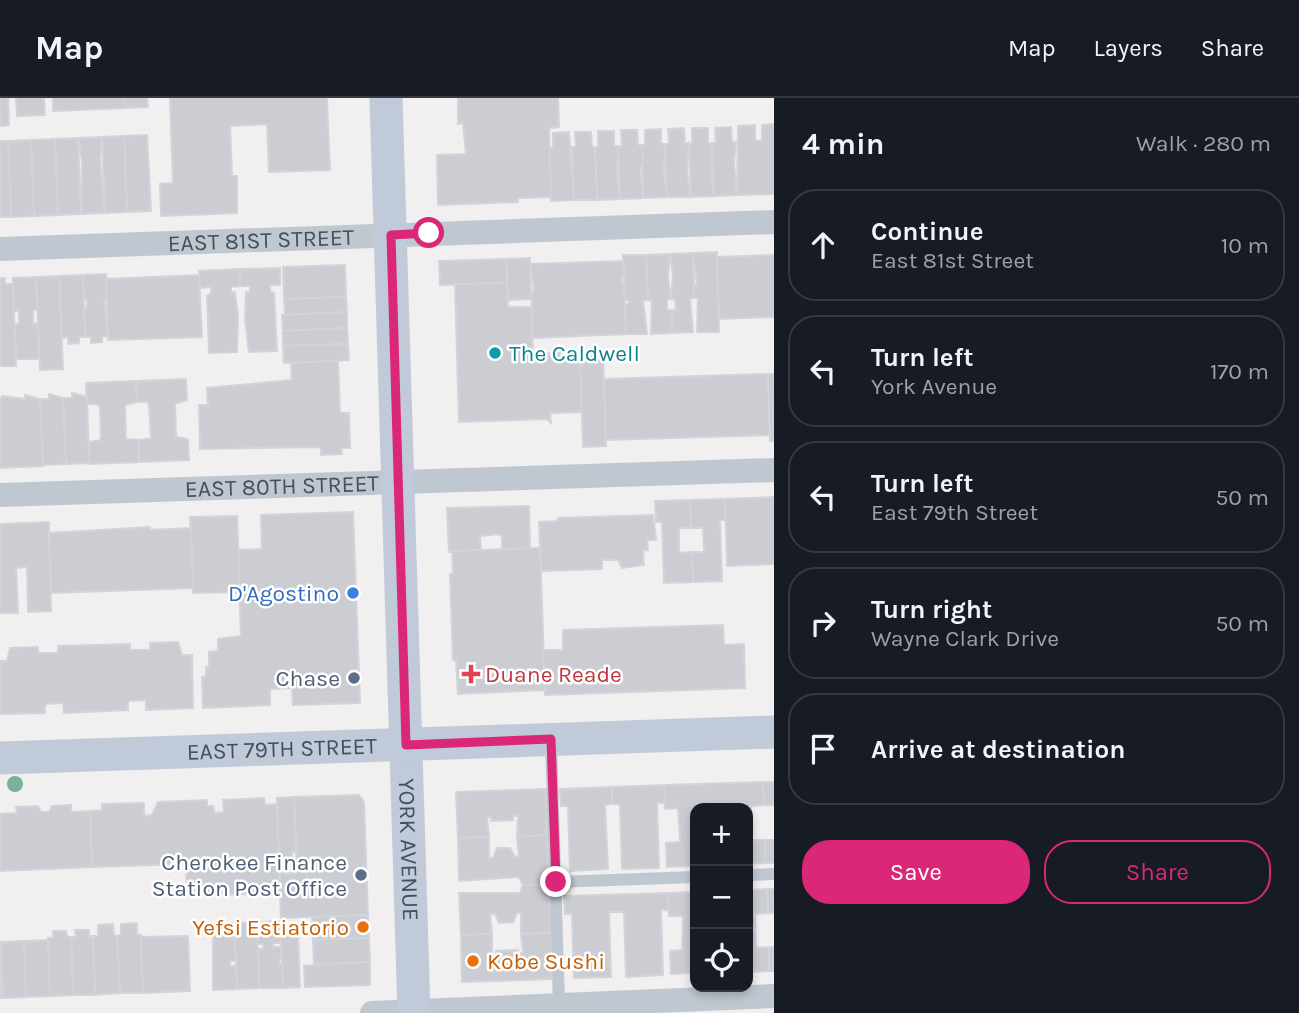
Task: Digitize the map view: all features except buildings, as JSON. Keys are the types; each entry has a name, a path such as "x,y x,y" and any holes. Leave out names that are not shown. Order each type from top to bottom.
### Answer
{"main road":[{"name":"YORK AVENUE","path":"386,98 414,1012"},
{"name":"EAST 79TH STREET","path":"0,758 774,732"}],"street":[{"name":"EAST 81ST STREET","path":"0,249 774,222"},
{"name":"EAST 80TH STREET","path":"0,495 774,470"},
{"path":"372,1013 774,996"}],"lane":[{"path":"551,739 559,1004"},
{"path":"753,875 774,874"},
{"path":"556,882 690,877"}],"place":[{"name":"The Caldwell","path":"495,353"},
{"name":"D'Agostino","path":"353,593"},
{"name":"Duane Reade","path":"471,674"},
{"name":"Chase","path":"354,678"},
{"name":"Cherokee Finance Station Post Office","path":"361,875"},
{"name":"Yefsi Estiatorio","path":"363,927"},
{"name":"Kobe Sushi","path":"473,961"}],"route":[{"path":"429,233 391,235 406,745 551,739 556,882"}]}
